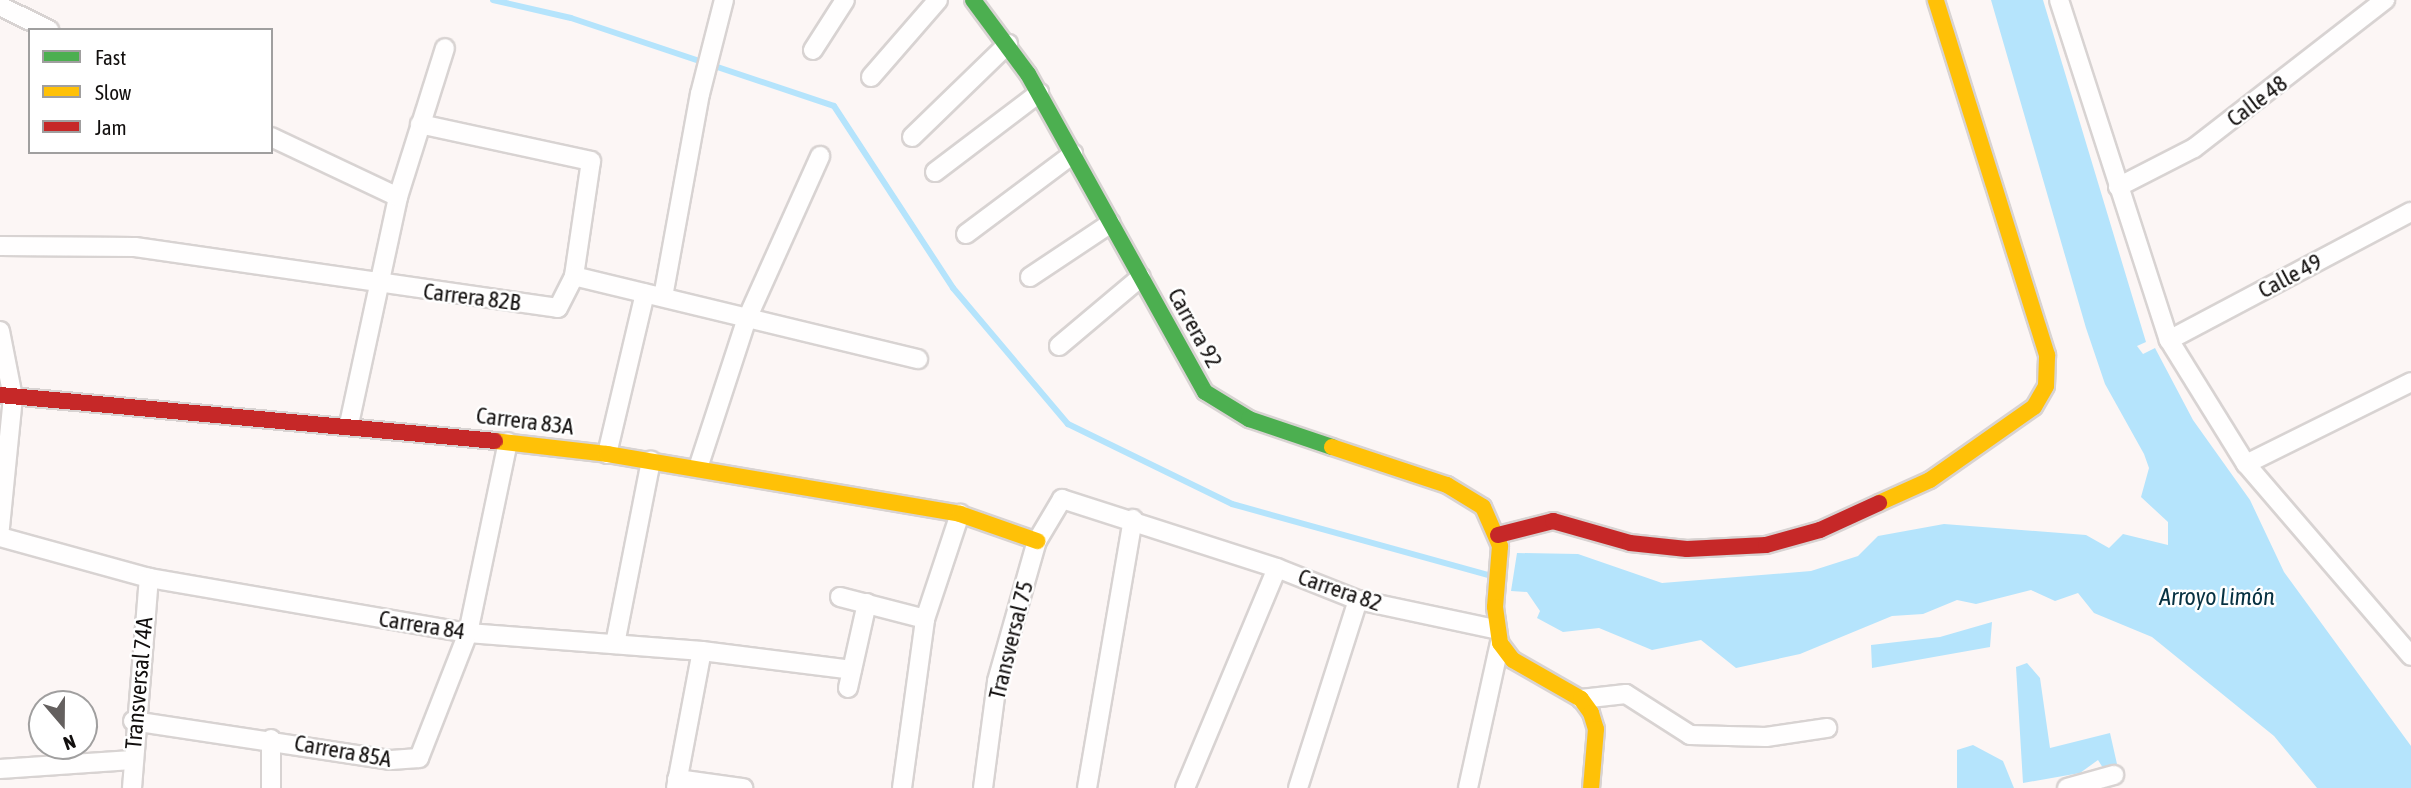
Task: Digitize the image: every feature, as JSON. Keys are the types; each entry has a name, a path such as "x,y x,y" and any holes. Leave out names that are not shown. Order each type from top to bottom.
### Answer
{"street":[{"path":"813,50 845,0"},
{"path":"871,77 938,0"},
{"name":"Carrera 92","path":"973,0 1008,44 1039,93 1213,400 1249,419 1468,495 1483,508 1499,540"},
{"path":"1468,788 1497,636 1495,607 1499,540 1553,521 1630,543 1687,549 1766,545 1820,530 1930,480 2034,407 2046,386 2047,355 1936,0"},
{"name":"Calle 48","path":"2118,187 2194,148 2385,0"},
{"path":"2062,1 2118,187 2169,340 2246,464 2411,656"},
{"path":"663,298 719,5"},
{"path":"0,6 45,28"},
{"path":"912,137 1008,44"},
{"path":"349,424 382,286 398,197 445,48"},
{"path":"935,172 1039,93"},
{"path":"420,124 591,162 573,276 746,321 918,359"},
{"path":"273,137 398,197"},
{"path":"965,234 1073,153"},
{"path":"698,468 746,321 820,156"},
{"name":"Calle 49","path":"2169,340 2411,212"},
{"path":"1030,277 1111,223"},
{"name":"Carrera 82B","path":"0,246 135,247 382,286 558,308 573,276"},
{"path":"1059,346 1141,277"},
{"path":"607,454 645,293"},
{"path":"0,331 6,396 0,528"},
{"path":"2246,464 2411,383"},
{"name":"Carrera 83A","path":"6,396 349,424 607,454 960,514 1037,541"},
{"name":"Carrera 85A","path":"133,721 271,739 410,763 419,758 468,633 508,442"},
{"path":"615,644 651,461"},
{"name":"Carrera 82","path":"1062,499 1133,519 1277,568 1359,600 1497,636"},
{"name":"Transversal 75","path":"984,788 997,681 1037,541 1062,499"},
{"path":"902,788 925,619 960,514"},
{"path":"1087,788 1133,519"},
{"name":"Carrera 84","path":"0,537 149,578 468,633 702,651 852,670"},
{"path":"1185,788 1277,568"},
{"name":"Transversal 74A","path":"132,788 133,721 149,578"},
{"path":"840,597 925,619"},
{"path":"1297,788 1359,600"},
{"path":"848,688 867,603"},
{"path":"1497,636 1513,660 1586,706 1596,729 1591,788"},
{"path":"702,651 677,783 743,788"},
{"path":"1586,706 1626,694 1690,735 1766,737 1827,728"},
{"path":"271,739 271,788"},
{"path":"0,769 132,760"},
{"path":"2067,788 2114,775"}],"water":[{"name":"Arroyo Limón","path":"1991,0 2043,0 2146,342 2137,346 2143,354 2155,348 2193,420 2250,500 2284,572 2411,746 2411,788 2317,788 2274,736 2152,637 2094,613 2078,593 2055,601 2031,590 1976,604 1957,600 1923,614 1892,616 1800,654 1736,668 1701,640 1652,650 1599,628 1563,632 1537,618 1540,611 1527,592 1511,591 1517,553 1578,554 1662,583 1811,571 1858,556 1878,536 1944,524 2086,535 2109,548 2123,534 2168,545 2168,522 2141,497 2149,468 2144,454 2105,384 2086,328"},
{"path":"1992,622 1990,647 1872,668 1871,645 1940,637"},
{"path":"2027,663 2040,678 2050,748 2110,733 2117,764 2103,768 2098,760 2080,773 2023,783 2016,667"},
{"path":"1973,745 2003,761 2014,788 1957,788 1957,750"}],"waterway":[{"path":"493,0 571,18 834,106 953,288 1068,424 1232,504 1492,576"}],"traffic: fast":[{"path":"973,0 1028,74 1205,392 1249,419 1332,447"}],"traffic: slow":[{"path":"1879,503 1930,480 2034,407 2046,386 2047,355 1936,0"},
{"path":"495,441 607,454 960,514 1037,541"},
{"path":"1332,447 1447,485 1483,507 1500,546 1495,607 1500,643 1513,660 1581,699 1591,713 1596,729 1591,788"}],"traffic: jam":[{"path":"0,395 495,441"},
{"path":"1498,535 1553,521 1630,543 1687,549 1766,545 1820,530 1879,503"}]}
